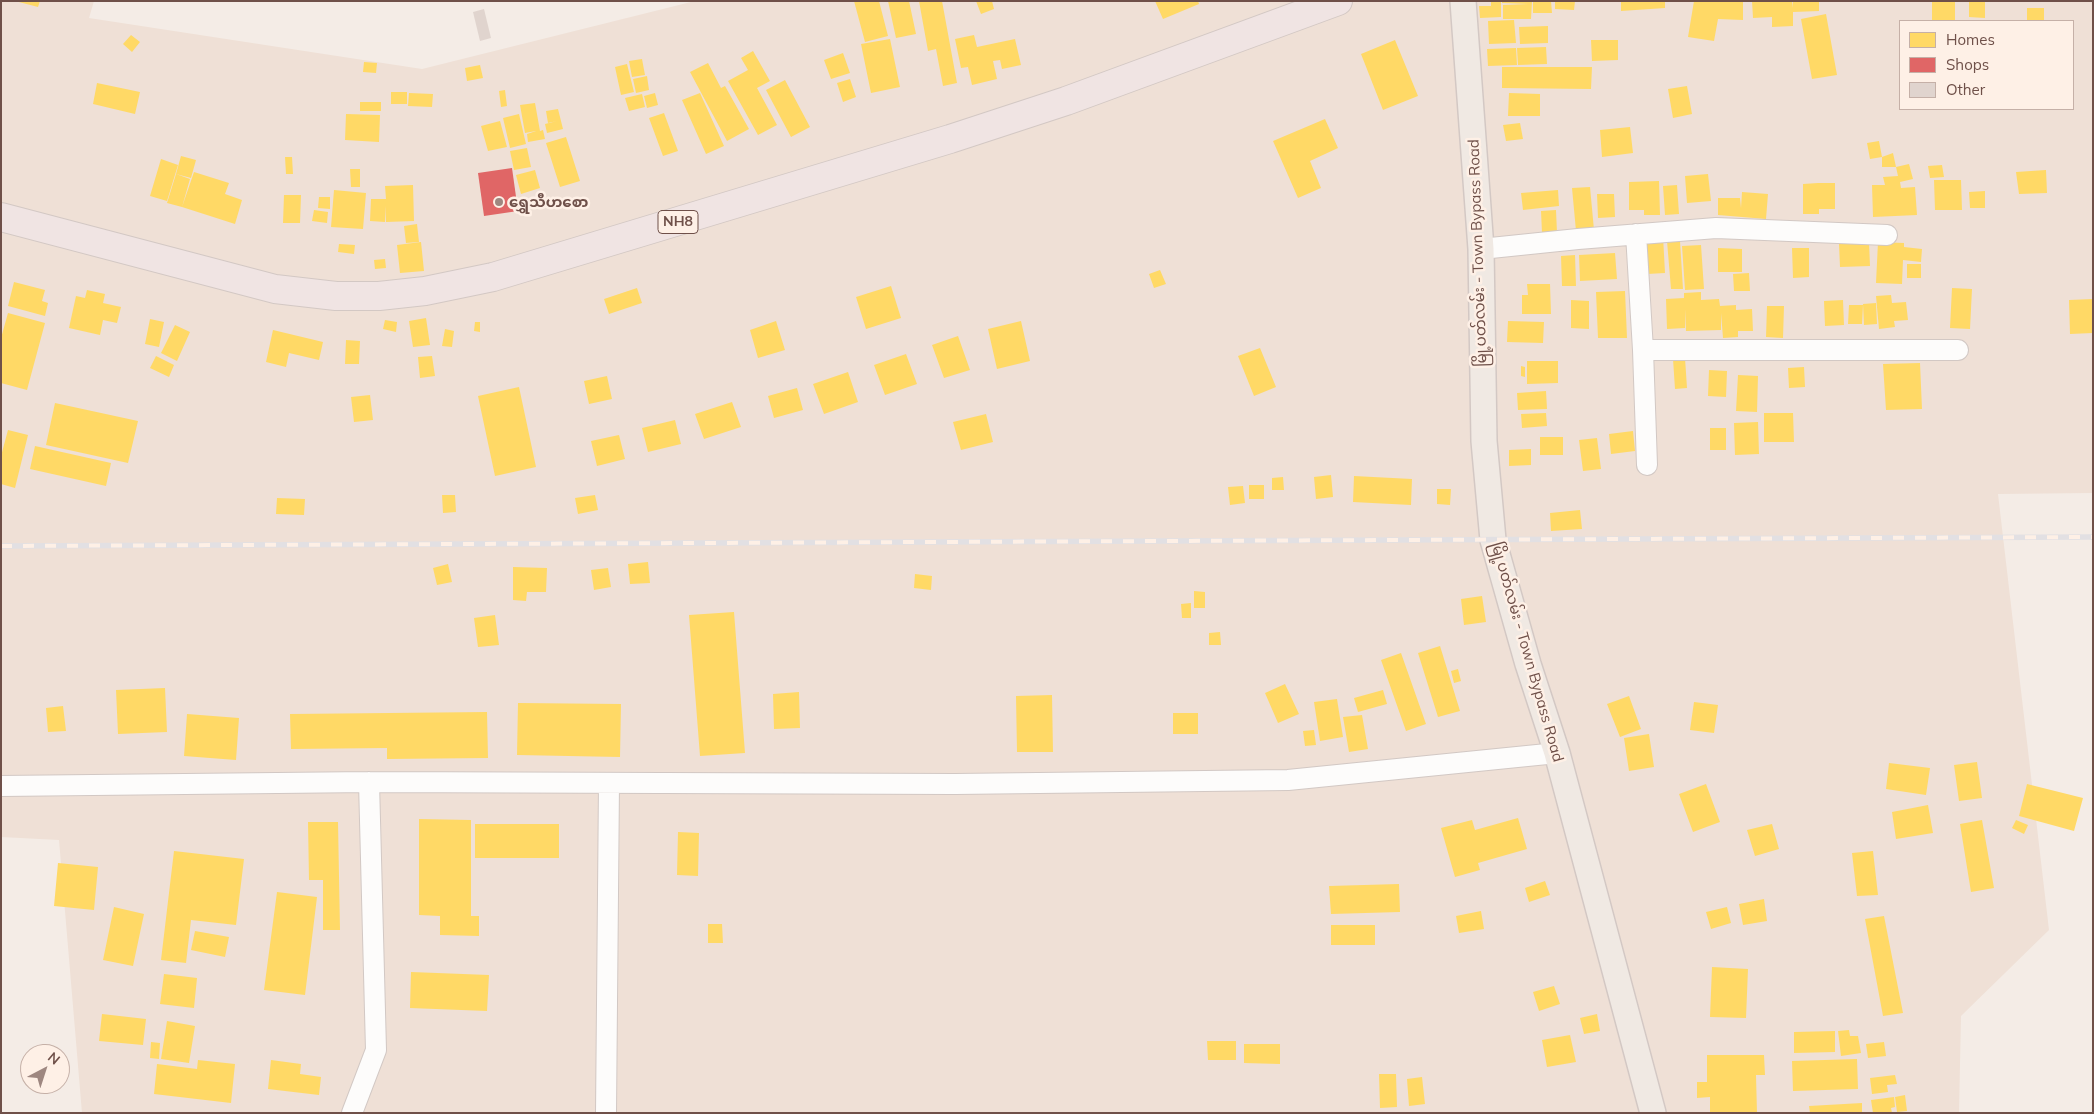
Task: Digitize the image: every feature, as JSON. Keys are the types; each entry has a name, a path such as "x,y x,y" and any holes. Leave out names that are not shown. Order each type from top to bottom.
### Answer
{"highway":[{"name":"NH8","path":"1,217 275,289 336,296 370,296 425,290 493,277 950,139 1066,101 1338,1"}],"main road":[{"name":"မြို့ပတ်လမ်း - Town Bypass Road","path":"1463,1 1481,249 1484,441 1493,540 1528,664 1557,753 1653,1113"}],"street":[{"path":"1481,249 1716,228 1887,235"},
{"path":"1636,234 1647,466"},
{"path":"1643,350 1958,350"},
{"path":"1,786 370,782 965,784 1288,780 1557,753"},
{"path":"352,1113 376,1050 370,782"},
{"path":"606,1113 609,783"}],"shaded area":[{"path":"1,1 94,1 89,18 422,69 695,1 2093,1 2093,493 1998,494 2049,930 1961,1016 1959,1113 82,1113 59,840 1,837"}],"building: Homes":[{"path":"15,1 40,1 38,7"},
{"path":"854,1 879,1 888,36 865,42"},
{"path":"888,1 909,1 916,34 896,38"},
{"path":"919,1 942,1 957,83 943,86 936,49 928,51"},
{"path":"976,1 992,1 994,9 981,14"},
{"path":"1155,1 1198,1 1199,4 1163,19"},
{"path":"1491,1 1501,1 1501,17 1480,18 1479,6 1491,6"},
{"path":"1502,1 1532,1 1531,19 1503,19 1503,5 1528,4 1502,3"},
{"path":"1533,1 1551,1 1552,13 1533,13"},
{"path":"1555,1 1575,1 1574,10 1555,9"},
{"path":"1621,1 1665,1 1665,8 1621,11"},
{"path":"1694,1 1743,1 1743,20 1718,19 1714,41 1688,37"},
{"path":"1752,1 1792,1 1793,8 1793,1 1819,1 1819,11 1793,12 1793,26 1772,27 1772,17 1753,18"},
{"path":"1932,1 1955,1 1955,20 1932,20"},
{"path":"1969,1 1985,1 1985,18 1969,17"},
{"path":"2027,8 2044,8 2044,20 2027,20"},
{"path":"1826,14 1837,75 1812,79 1801,19"},
{"path":"1514,20 1516,43 1489,44 1488,21"},
{"path":"1548,26 1548,43 1520,44 1519,27"},
{"path":"131,35 140,42 132,52 123,44"},
{"path":"974,35 977,47 1015,39 1021,65 1002,69 1000,60 993,61 997,79 972,85 968,67 961,68 955,39"},
{"path":"890,39 900,87 871,93 861,44"},
{"path":"1395,40 1418,96 1383,110 1361,54"},
{"path":"1591,40 1618,40 1618,60 1592,61"},
{"path":"1546,47 1547,64 1518,65 1517,48"},
{"path":"1516,48 1517,65 1488,66 1487,49"},
{"path":"753,51 770,81 757,88 777,125 758,135 728,81 748,70 741,58"},
{"path":"843,53 850,73 831,79 824,60"},
{"path":"642,59 645,75 632,77 629,61"},
{"path":"364,62 377,63 376,73 363,72"},
{"path":"708,63 721,88 725,86 749,129 727,141 690,72"},
{"path":"627,64 634,92 621,95 615,67"},
{"path":"480,65 483,78 467,81 465,68"},
{"path":"1502,67 1592,67 1591,89 1502,88"},
{"path":"647,76 649,90 636,93 633,79"},
{"path":"850,79 856,97 843,102 837,83"},
{"path":"785,80 810,127 791,137 766,90"},
{"path":"97,83 140,92 135,114 93,104"},
{"path":"1687,86 1692,114 1673,118 1668,89"},
{"path":"505,90 507,106 501,107 499,91"},
{"path":"391,92 407,92 407,104 391,104"},
{"path":"409,93 433,94 432,107 408,106"},
{"path":"655,93 658,105 647,108 644,96"},
{"path":"700,93 724,146 706,154 682,100"},
{"path":"1509,93 1540,94 1540,116 1508,116"},
{"path":"642,94 645,107 629,111 625,98"},
{"path":"360,102 381,102 381,111 360,111"},
{"path":"535,103 540,131 543,130 545,139 528,142 527,134 536,131 525,133 520,105"},
{"path":"558,109 563,129 547,133 545,124 557,121 548,123 546,111"},
{"path":"664,113 678,151 663,156 649,118"},
{"path":"346,114 380,115 379,142 345,140"},
{"path":"519,114 526,144 510,148 503,118"},
{"path":"1325,119 1338,148 1310,161 1321,188 1298,198 1273,141"},
{"path":"500,121 507,147 488,151 481,126"},
{"path":"1520,123 1523,139 1506,141 1503,125"},
{"path":"1630,127 1633,153 1602,157 1600,130"},
{"path":"566,137 580,181 560,187 546,143"},
{"path":"1879,141 1882,157 1870,159 1867,143"},
{"path":"527,148 531,167 514,170 510,151"},
{"path":"1893,153 1896,167 1882,167 1882,157"},
{"path":"181,156 196,160 191,178 176,174"},
{"path":"285,157 292,157 293,174 286,174"},
{"path":"161,159 178,165 167,201 150,196"},
{"path":"1909,164 1913,179 1900,182 1901,188 1915,187 1917,215 1873,217 1872,185 1885,185 1883,177 1898,176 1896,167"},
{"path":"1942,165 1944,177 1930,178 1928,166"},
{"path":"350,169 360,169 360,187 351,187"},
{"path":"535,170 540,188 521,194 516,175"},
{"path":"2046,170 2047,193 2019,194 2016,172"},
{"path":"194,172 229,183 225,194 242,200 235,224 182,207"},
{"path":"176,174 190,179 182,207 167,203"},
{"path":"1708,174 1711,201 1687,203 1685,176"},
{"path":"1934,180 1961,180 1962,210 1935,210"},
{"path":"1659,181 1660,215 1644,215 1644,210 1629,210 1629,182"},
{"path":"1835,183 1835,209 1819,209 1819,214 1803,214 1803,184"},
{"path":"413,185 414,221 386,222 386,206 385,222 370,221 371,199 386,199 385,186"},
{"path":"1677,185 1679,214 1665,215 1663,186"},
{"path":"1590,187 1594,230 1576,231 1572,188"},
{"path":"334,190 366,193 363,229 331,227"},
{"path":"1558,190 1559,206 1523,210 1521,193"},
{"path":"1985,191 1985,208 1970,208 1969,192"},
{"path":"1742,192 1768,194 1766,219 1718,215 1718,198 1740,198 1741,208"},
{"path":"1597,194 1614,194 1615,217 1598,218"},
{"path":"284,195 301,195 300,223 283,223"},
{"path":"319,197 330,197 330,209 318,208"},
{"path":"314,210 328,212 327,223 312,221"},
{"path":"1556,210 1557,233 1542,233 1541,211"},
{"path":"417,224 419,242 406,243 404,226"},
{"path":"1663,236 1665,273 1647,274 1645,237"},
{"path":"1667,241 1680,241 1683,289 1671,289"},
{"path":"421,242 424,271 400,273 397,245"},
{"path":"1869,242 1870,266 1840,267 1839,244"},
{"path":"1878,242 1904,243 1904,247 1922,249 1921,262 1903,260 1902,284 1876,283"},
{"path":"339,244 355,245 354,254 338,252"},
{"path":"1701,245 1704,289 1685,290 1682,246"},
{"path":"1718,248 1742,249 1742,272 1718,272"},
{"path":"1792,248 1809,248 1809,277 1793,278"},
{"path":"1615,253 1617,279 1580,281 1579,255"},
{"path":"1575,255 1576,286 1562,286 1561,256"},
{"path":"385,259 386,268 375,269 374,260"},
{"path":"1907,264 1921,264 1921,278 1907,278"},
{"path":"1160,270 1166,284 1154,288 1149,274"},
{"path":"1749,273 1750,291 1734,291 1733,274"},
{"path":"14,282 45,290 42,301 48,303 45,316 8,306"},
{"path":"1527,284 1550,284 1551,314 1522,314 1522,295 1528,295"},
{"path":"891,286 901,318 866,329 856,297"},
{"path":"637,288 642,303 609,314 604,299"},
{"path":"1952,288 1972,289 1970,329 1950,328"},
{"path":"87,290 105,294 103,303 121,307 117,323 103,320 100,335 69,328 76,296 85,298"},
{"path":"1625,291 1627,338 1598,338 1596,292"},
{"path":"1701,292 1701,300 1719,299 1720,306 1736,305 1736,310 1752,309 1753,331 1738,331 1738,337 1723,338 1721,313 1721,330 1686,331 1685,309 1685,328 1667,329 1666,299 1684,298 1684,293"},
{"path":"1891,295 1892,303 1906,302 1908,320 1894,321 1895,327 1879,329 1876,296"},
{"path":"2093,299 2093,333 2070,334 2069,300"},
{"path":"1571,300 1589,301 1589,329 1571,328"},
{"path":"1843,300 1844,325 1825,326 1824,301"},
{"path":"1876,303 1877,324 1864,325 1863,304"},
{"path":"1849,305 1863,305 1862,324 1848,324"},
{"path":"1767,306 1784,306 1783,338 1766,337"},
{"path":"8,313 45,323 27,390 1,383 1,338"},
{"path":"426,318 430,345 413,347 409,321"},
{"path":"150,319 164,322 159,347 145,344"},
{"path":"385,320 397,322 396,332 383,329"},
{"path":"776,321 785,350 758,358 750,330"},
{"path":"1021,321 1030,361 997,369 988,329"},
{"path":"1508,321 1544,322 1543,343 1507,342"},
{"path":"475,322 480,322 480,332 474,331"},
{"path":"175,325 190,332 177,361 161,353"},
{"path":"445,329 454,331 452,347 442,346"},
{"path":"273,330 323,342 319,360 289,353 286,367 266,362"},
{"path":"958,336 970,370 944,378 932,345"},
{"path":"346,340 360,341 359,364 345,364"},
{"path":"1260,348 1276,387 1254,396 1238,356"},
{"path":"906,354 917,384 885,395 874,365"},
{"path":"156,356 174,365 169,377 150,368"},
{"path":"432,356 435,376 420,378 418,357"},
{"path":"1685,358 1687,388 1675,389 1673,359"},
{"path":"1527,361 1558,361 1558,383 1527,384"},
{"path":"1920,363 1922,409 1886,410 1883,364"},
{"path":"1521,366 1525,367 1525,377 1521,376"},
{"path":"1804,367 1805,387 1789,388 1788,368"},
{"path":"1709,370 1727,371 1726,397 1708,396"},
{"path":"848,372 858,402 824,414 813,384"},
{"path":"1738,375 1758,376 1757,412 1736,411"},
{"path":"607,376 612,399 589,404 584,381"},
{"path":"519,387 536,467 495,476 478,396"},
{"path":"797,388 803,410 774,418 768,396"},
{"path":"1546,391 1547,409 1518,410 1517,393"},
{"path":"370,395 373,420 354,422 351,397"},
{"path":"732,402 741,427 704,439 695,414"},
{"path":"55,403 138,421 128,463 46,445"},
{"path":"1546,413 1547,426 1522,428 1521,414"},
{"path":"1764,413 1793,413 1794,442 1764,442"},
{"path":"986,414 993,442 961,450 953,422"},
{"path":"675,420 681,444 648,452 642,428"},
{"path":"1758,422 1759,454 1735,455 1734,423"},
{"path":"1710,428 1726,428 1726,450 1710,450"},
{"path":"8,430 28,435 15,488 1,484 1,456"},
{"path":"1633,431 1635,451 1611,454 1609,434"},
{"path":"619,435 625,459 597,466 591,441"},
{"path":"1540,437 1563,437 1563,455 1540,455"},
{"path":"1597,438 1601,469 1583,471 1579,440"},
{"path":"35,446 111,463 106,486 30,469"},
{"path":"1531,449 1531,465 1509,466 1509,450"},
{"path":"1331,475 1333,497 1316,499 1314,477"},
{"path":"1354,476 1412,479 1411,505 1353,502"},
{"path":"1283,477 1284,490 1272,490 1272,478"},
{"path":"1249,485 1264,485 1264,499 1249,499"},
{"path":"1243,486 1245,503 1230,505 1228,487"},
{"path":"1437,489 1451,489 1450,505 1437,504"},
{"path":"442,495 455,495 456,512 443,513"},
{"path":"595,495 598,510 578,514 575,498"},
{"path":"277,498 305,499 304,515 276,514"},
{"path":"1580,510 1582,529 1551,531 1550,513"},
{"path":"648,562 650,583 630,584 628,564"},
{"path":"448,564 452,582 437,585 433,568"},
{"path":"513,567 547,568 546,592 527,592 526,601 513,600"},
{"path":"608,568 611,587 594,590 591,570"},
{"path":"915,574 932,576 931,590 914,588"},
{"path":"1194,591 1205,592 1205,608 1194,608"},
{"path":"1482,596 1486,622 1464,625 1461,599"},
{"path":"1191,603 1191,618 1182,618 1181,604"},
{"path":"734,612 745,753 700,756 689,615"},
{"path":"495,615 499,645 478,647 474,618"},
{"path":"1220,632 1221,645 1209,645 1209,633"},
{"path":"1440,646 1460,711 1438,717 1418,653"},
{"path":"1401,653 1426,724 1406,731 1381,660"},
{"path":"1458,669 1461,681 1454,683 1451,671"},
{"path":"1285,684 1299,714 1278,723 1265,693"},
{"path":"165,688 167,732 118,734 116,690"},
{"path":"1383,690 1387,704 1358,712 1354,698"},
{"path":"799,692 800,728 774,729 773,694"},
{"path":"1052,695 1053,752 1017,752 1016,696"},
{"path":"1629,696 1641,729 1620,737 1607,704"},
{"path":"1337,699 1343,737 1320,741 1314,702"},
{"path":"1694,702 1718,705 1714,733 1690,730"},
{"path":"518,703 621,704 620,757 517,755"},
{"path":"63,706 66,731 48,732 46,708"},
{"path":"487,712 488,758 387,759 387,748 291,749 290,714"},
{"path":"1173,713 1198,713 1198,734 1173,734"},
{"path":"187,714 239,718 236,760 184,756"},
{"path":"1362,715 1368,749 1349,752 1343,717"},
{"path":"1314,730 1316,745 1305,746 1303,731"},
{"path":"1649,734 1654,767 1629,771 1624,738"},
{"path":"1977,762 1982,798 1959,801 1954,765"},
{"path":"1889,763 1930,768 1926,795 1886,789"},
{"path":"1706,784 1720,822 1693,832 1679,794"},
{"path":"2027,784 2083,798 2074,831 2019,816"},
{"path":"1928,805 1933,833 1896,839 1892,812"},
{"path":"1518,818 1527,849 1478,863 1480,870 1455,877 1441,828 1472,820 1475,830"},
{"path":"419,819 471,820 471,916 479,916 479,936 440,935 440,916 419,915"},
{"path":"1982,820 1994,888 1971,892 1960,824"},
{"path":"2016,820 2028,825 2024,834 2012,828"},
{"path":"308,822 338,822 340,930 323,930 323,880 309,880"},
{"path":"475,824 559,824 559,858 475,858"},
{"path":"1772,824 1779,849 1755,856 1747,830"},
{"path":"678,832 699,833 698,876 677,875"},
{"path":"174,851 244,859 236,925 191,920 186,963 161,960"},
{"path":"1873,851 1878,895 1857,896 1852,853"},
{"path":"58,863 98,867 94,910 54,906"},
{"path":"1545,881 1550,895 1529,902 1525,888"},
{"path":"1399,884 1400,912 1331,914 1329,886"},
{"path":"277,892 317,897 305,995 264,990"},
{"path":"1764,899 1767,921 1743,925 1739,904"},
{"path":"114,907 144,914 133,966 103,960"},
{"path":"1727,907 1731,923 1711,929 1706,912"},
{"path":"1481,911 1484,929 1459,933 1456,916"},
{"path":"1884,916 1903,1013 1883,1016 1865,919"},
{"path":"708,924 722,924 723,943 708,943"},
{"path":"1331,925 1375,925 1375,945 1331,945"},
{"path":"195,931 229,937 225,957 191,950"},
{"path":"1712,967 1748,969 1746,1018 1710,1017"},
{"path":"411,972 489,975 487,1011 410,1008"},
{"path":"164,974 197,978 194,1008 160,1004"},
{"path":"1554,986 1560,1004 1539,1011 1533,992"},
{"path":"102,1014 146,1019 143,1045 99,1041"},
{"path":"1597,1014 1600,1031 1584,1034 1580,1018"},
{"path":"167,1021 195,1026 189,1063 161,1059"},
{"path":"1849,1030 1850,1036 1858,1036 1861,1053 1841,1056 1838,1031"},
{"path":"1835,1031 1835,1052 1794,1053 1794,1032"},
{"path":"1570,1035 1576,1062 1547,1067 1542,1040"},
{"path":"1207,1041 1236,1041 1236,1060 1208,1060"},
{"path":"151,1042 160,1043 159,1059 150,1058"},
{"path":"1884,1042 1886,1056 1868,1058 1866,1044"},
{"path":"1244,1044 1280,1044 1280,1064 1244,1063"},
{"path":"1707,1055 1764,1055 1765,1075 1756,1075 1757,1113 1710,1113 1710,1097 1697,1098 1697,1082 1707,1082"},
{"path":"1857,1059 1858,1089 1793,1091 1792,1061"},
{"path":"198,1060 235,1064 231,1103 154,1094 157,1064 197,1069"},
{"path":"271,1060 301,1064 300,1074 321,1077 319,1095 268,1089"},
{"path":"1379,1074 1396,1074 1397,1107 1380,1108"},
{"path":"1895,1075 1897,1084 1887,1085 1888,1092 1872,1094 1870,1078"},
{"path":"1422,1077 1425,1104 1409,1106 1407,1079"},
{"path":"1905,1095 1907,1111 1897,1112 1895,1097"},
{"path":"1894,1097 1895,1107 1891,1108 1892,1113 1873,1113 1871,1100"},
{"path":"1862,1103 1862,1113 1810,1113 1809,1106"}],"building: Shops":[{"path":"512,168 518,211 484,216 478,173"}],"building: Other":[{"path":"484,9 491,38 480,41 473,12"}],"railway":[{"path":"1,546 2093,537"}],"place":[{"name":"ရွှေသီဟစော","path":"499,202"}]}
